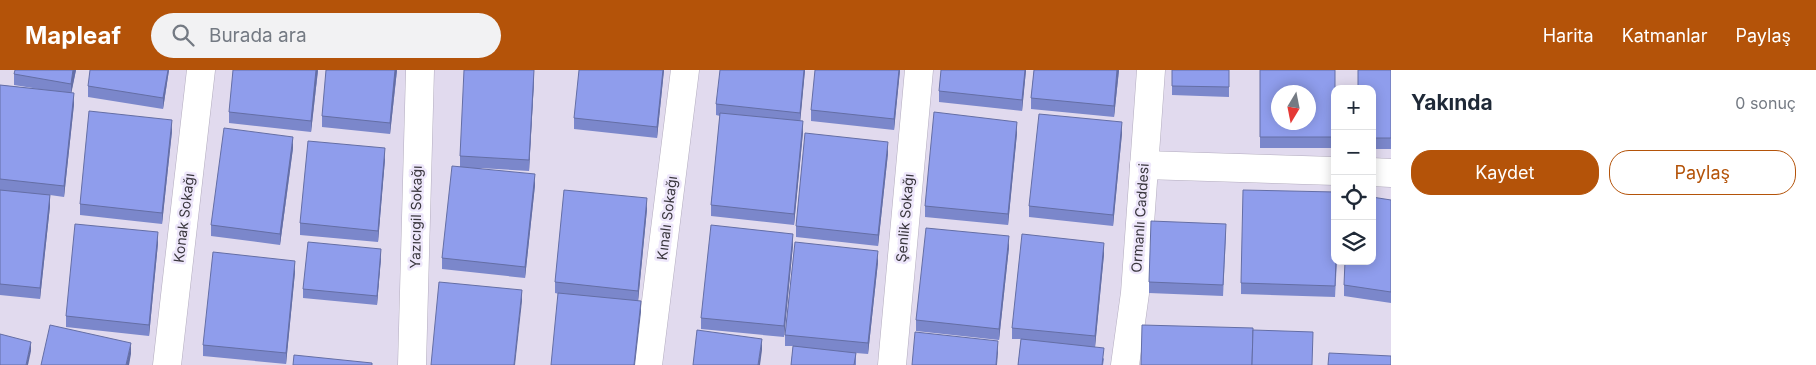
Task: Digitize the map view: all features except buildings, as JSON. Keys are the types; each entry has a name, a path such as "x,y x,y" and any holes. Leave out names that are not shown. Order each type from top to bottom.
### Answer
{"street":[{"name":"Konak Sokağı","path":"167,365 201,70"},
{"name":"Yazıcıgil Sokağı","path":"412,365 420,70"},
{"name":"Kınalı Sokağı","path":"648,365 685,70"},
{"name":"Şenlik Sokağı","path":"892,365 919,70"},
{"name":"Ormanlı Caddesi","path":"1125,365 1134,292 1151,70"},
{"path":"1144,165 1331,171"},
{"path":"1376,172 1391,173"}]}
